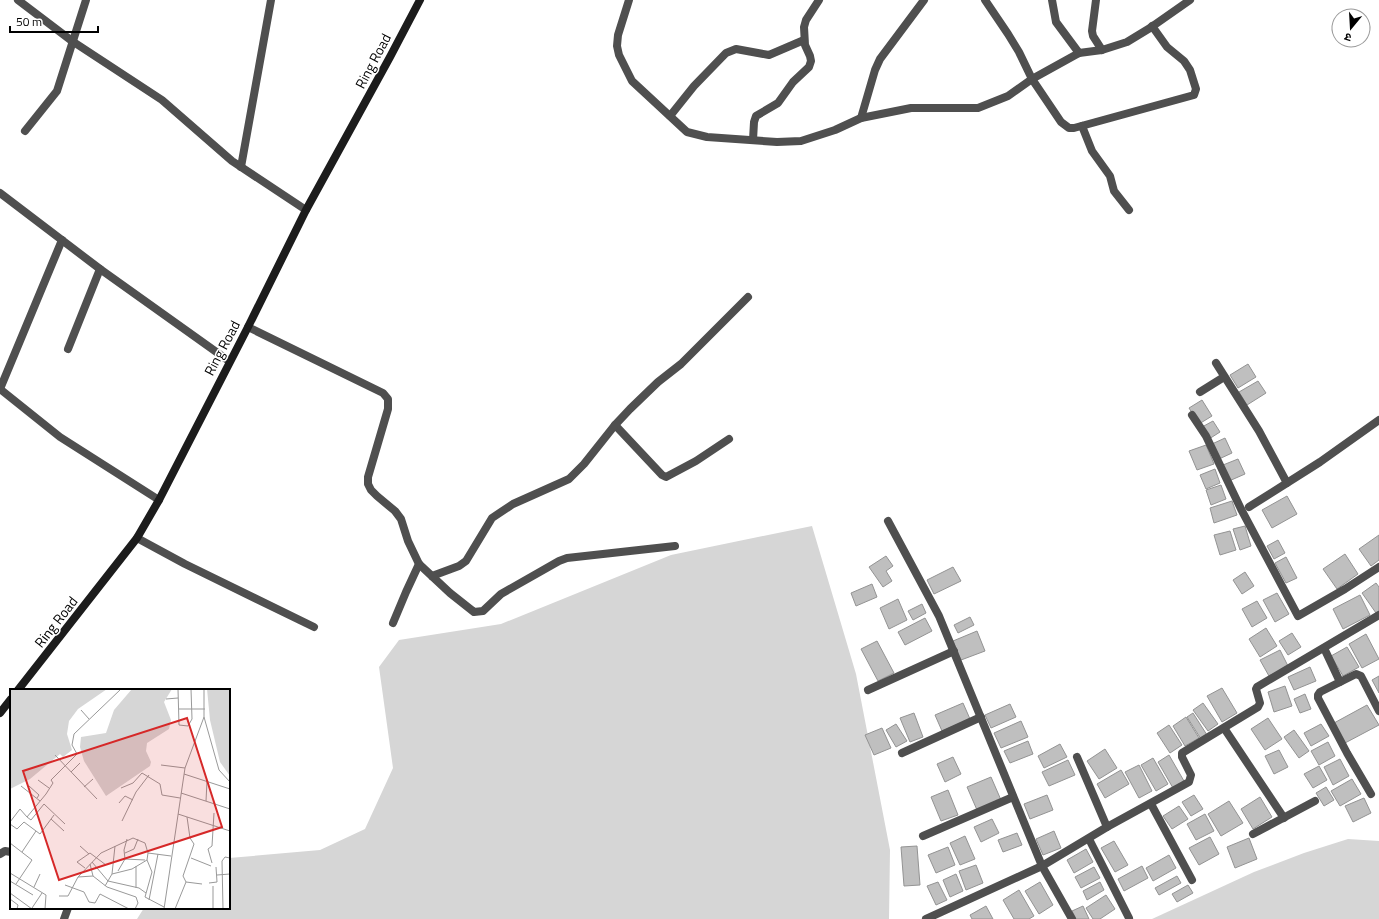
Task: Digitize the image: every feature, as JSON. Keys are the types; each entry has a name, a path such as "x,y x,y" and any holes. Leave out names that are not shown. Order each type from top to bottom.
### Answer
{"street":[{"path":"18,0 72,41 162,100 232,161 306,210"},
{"path":"26,131 57,91 86,0"},
{"path":"241,167 271,0"},
{"name":"Ring Road","path":"19,689 138,538 248,327 306,210 420,0"},
{"path":"629,0 618,34 617,46 619,54 632,81 687,132 694,135 777,142 801,141 835,130 861,118 911,108 978,108 986,106 1008,96 1032,79 1079,53 1102,50 1127,42 1190,0"},
{"path":"753,140 754,122 756,116 778,103 793,82 809,67 810,56 804,40 804,27 806,20 820,0"},
{"path":"861,118 875,70 880,59 924,0"},
{"path":"985,0 1019,52 1032,79 1061,122 1069,128 1082,126 1194,95 1196,89 1190,70 1184,61 1167,47 1152,26"},
{"path":"1052,0 1056,22 1079,53"},
{"path":"1096,0 1092,31 1093,36 1102,50"},
{"path":"670,116 694,86 726,53 736,49 769,55 804,40"},
{"path":"1082,126 1092,151 1110,176 1114,191 1129,210"},
{"path":"0,193 100,269 229,361"},
{"path":"62,240 0,389 60,438 159,500"},
{"path":"68,349 100,269"},
{"path":"432,576 459,566 466,561 492,518 513,504 569,479 584,464 615,425 630,409 658,382 682,364 748,297"},
{"path":"248,327 383,393 388,399 388,408 368,477 368,484 371,490 395,511 401,519 408,541 419,564 450,593 474,612 480,612 501,594 567,558 676,546"},
{"path":"1216,363 1259,431 1286,483"},
{"path":"1200,392 1224,377"},
{"path":"1192,415 1206,436 1241,509 1298,616 1379,567"},
{"path":"1249,507 1379,420"},
{"path":"615,425 662,475 666,477 696,461 729,438"},
{"path":"888,521 939,616 1042,866 1072,919"},
{"path":"138,538 185,564 314,627"},
{"path":"393,623 419,564"},
{"path":"926,919 1042,866 1107,827 1189,782 1191,775 1182,757 1182,753 1258,707 1260,703 1256,689 1258,686 1379,615"},
{"path":"1324,648 1340,682"},
{"path":"868,690 954,651"},
{"path":"1371,794 1347,753 1318,698 1318,695 1320,692 1356,674 1359,674 1379,711"},
{"path":"0,713 10,700"},
{"path":"902,753 981,717"},
{"path":"1224,728 1284,818"},
{"path":"1077,757 1107,827"},
{"path":"923,836 1013,797"},
{"path":"1253,834 1315,801"},
{"path":"1151,804 1192,880"},
{"path":"1089,839 1129,918"},
{"path":"0,854 5,851 10,852"},
{"path":"64,919 68,909"}],"shaded area":[{"path":"812,526 856,674 890,850 889,919 137,919 143,909 230,909 230,858 320,850 365,829 393,768 379,667 399,640 501,624 671,555"},
{"path":"1348,839 1379,841 1379,919 1152,919 1254,872 1304,853"}],"building":[{"path":"1248,364 1256,377 1238,388 1230,375"},
{"path":"1258,381 1266,393 1247,405 1239,392"},
{"path":"1202,400 1212,416 1199,424 1189,408"},
{"path":"1213,421 1220,432 1209,439 1202,427"},
{"path":"1225,438 1232,453 1219,459 1212,444"},
{"path":"1206,445 1214,464 1197,470 1189,451"},
{"path":"1238,459 1245,474 1229,481 1223,465"},
{"path":"1215,469 1220,483 1206,489 1200,475"},
{"path":"1221,485 1226,499 1211,505 1206,490"},
{"path":"1287,496 1297,514 1272,528 1262,510"},
{"path":"1232,501 1237,515 1214,523 1210,508"},
{"path":"1245,526 1251,546 1240,550 1233,529"},
{"path":"1230,531 1236,550 1220,555 1214,535"},
{"path":"1379,535 1379,560 1371,566 1359,549"},
{"path":"1278,540 1285,553 1274,559 1267,546"},
{"path":"1345,554 1358,574 1337,589 1323,569"},
{"path":"886,556 893,566 886,571 892,581 883,587 869,567"},
{"path":"1286,557 1297,578 1286,583 1275,563"},
{"path":"953,567 961,581 934,594 927,580"},
{"path":"1245,572 1254,586 1242,594 1233,580"},
{"path":"1376,583 1379,587 1379,611 1376,613 1362,593"},
{"path":"872,584 877,597 856,606 851,593"},
{"path":"1277,593 1289,614 1275,622 1263,600"},
{"path":"1360,595 1370,615 1343,629 1333,609"},
{"path":"898,599 907,620 889,629 880,608"},
{"path":"1257,601 1267,618 1252,627 1242,609"},
{"path":"922,604 926,613 913,620 908,611"},
{"path":"970,617 974,625 958,633 954,625"},
{"path":"925,618 932,631 905,645 898,632"},
{"path":"1266,628 1277,646 1260,657 1249,639"},
{"path":"977,631 985,651 961,660 953,641"},
{"path":"1292,633 1301,647 1288,655 1279,641"},
{"path":"1366,634 1379,659 1362,668 1349,644"},
{"path":"877,641 894,673 878,681 861,649"},
{"path":"1347,647 1359,667 1343,676 1331,656"},
{"path":"1280,650 1288,666 1269,676 1260,660"},
{"path":"1310,667 1316,681 1294,690 1288,677"},
{"path":"1379,676 1379,693 1372,680"},
{"path":"1285,686 1292,706 1274,712 1268,692"},
{"path":"1222,688 1237,713 1222,722 1207,696"},
{"path":"1305,694 1311,709 1300,713 1294,699"},
{"path":"963,703 970,719 942,731 935,715"},
{"path":"1203,703 1218,724 1208,731 1193,710"},
{"path":"1010,704 1016,717 991,728 985,715"},
{"path":"1367,705 1379,725 1345,743 1334,723"},
{"path":"914,713 923,737 910,742 900,718"},
{"path":"1193,713 1207,735 1201,739 1187,717"},
{"path":"1186,717 1199,738 1185,746 1173,726"},
{"path":"1268,718 1282,739 1265,750 1251,729"},
{"path":"1021,721 1028,737 1001,748 994,733"},
{"path":"896,724 907,741 896,747 886,730"},
{"path":"1321,724 1329,736 1311,746 1304,733"},
{"path":"1169,725 1182,745 1170,753 1157,733"},
{"path":"882,728 891,748 874,755 865,735"},
{"path":"1294,730 1309,751 1299,758 1284,737"},
{"path":"1028,741 1033,754 1010,763 1004,751"},
{"path":"1328,742 1335,756 1319,765 1311,751"},
{"path":"1060,744 1067,757 1044,768 1038,756"},
{"path":"1105,749 1117,768 1099,779 1087,761"},
{"path":"1279,750 1288,767 1274,774 1265,756"},
{"path":"1169,755 1184,781 1173,788 1158,762"},
{"path":"953,757 961,774 945,782 937,764"},
{"path":"1153,758 1168,784 1156,791 1141,765"},
{"path":"1340,759 1349,776 1333,785 1324,767"},
{"path":"1068,760 1075,775 1049,786 1042,772"},
{"path":"1139,765 1152,791 1139,798 1125,772"},
{"path":"1319,766 1327,780 1313,788 1304,774"},
{"path":"1121,770 1129,784 1105,798 1097,784"},
{"path":"991,777 1001,800 977,810 967,787"},
{"path":"1352,779 1361,794 1340,806 1331,791"},
{"path":"1326,787 1334,800 1324,806 1316,793"},
{"path":"948,790 958,815 941,821 931,797"},
{"path":"1047,795 1053,810 1030,819 1024,804"},
{"path":"1194,795 1203,809 1191,816 1182,802"},
{"path":"1260,797 1272,817 1253,829 1241,809"},
{"path":"1364,798 1371,813 1353,822 1345,806"},
{"path":"1229,801 1243,823 1221,836 1208,814"},
{"path":"1179,806 1188,819 1172,829 1163,816"},
{"path":"1205,814 1214,831 1196,840 1187,824"},
{"path":"992,819 999,833 981,842 974,827"},
{"path":"1054,831 1061,848 1043,855 1036,839"},
{"path":"1017,833 1022,845 1003,852 998,840"},
{"path":"965,836 975,859 960,865 950,843"},
{"path":"1210,837 1219,854 1199,865 1189,848"},
{"path":"1249,838 1257,859 1235,868 1227,847"},
{"path":"1114,841 1128,865 1115,872 1101,848"},
{"path":"917,846 920,885 904,886 901,847"},
{"path":"948,847 955,865 936,873 928,855"},
{"path":"1086,849 1093,862 1074,873 1067,860"},
{"path":"1169,855 1176,868 1153,881 1146,868"},
{"path":"976,865 983,883 966,890 959,871"},
{"path":"1142,866 1148,878 1124,891 1118,879"},
{"path":"1094,867 1100,878 1081,888 1075,877"},
{"path":"956,874 963,891 950,897 943,880"},
{"path":"1177,876 1181,883 1159,895 1155,888"},
{"path":"938,882 947,900 936,905 927,886"},
{"path":"1040,882 1053,905 1039,914 1025,891"},
{"path":"1100,882 1104,890 1087,900 1083,891"},
{"path":"1188,885 1193,893 1177,902 1172,894"},
{"path":"1019,890 1034,916 1029,919 1014,919 1003,900"},
{"path":"1106,895 1115,909 1100,919 1093,919 1086,908"},
{"path":"986,906 993,919 972,919 970,915"},
{"path":"1083,906 1089,919 1076,919 1072,911"}]}
